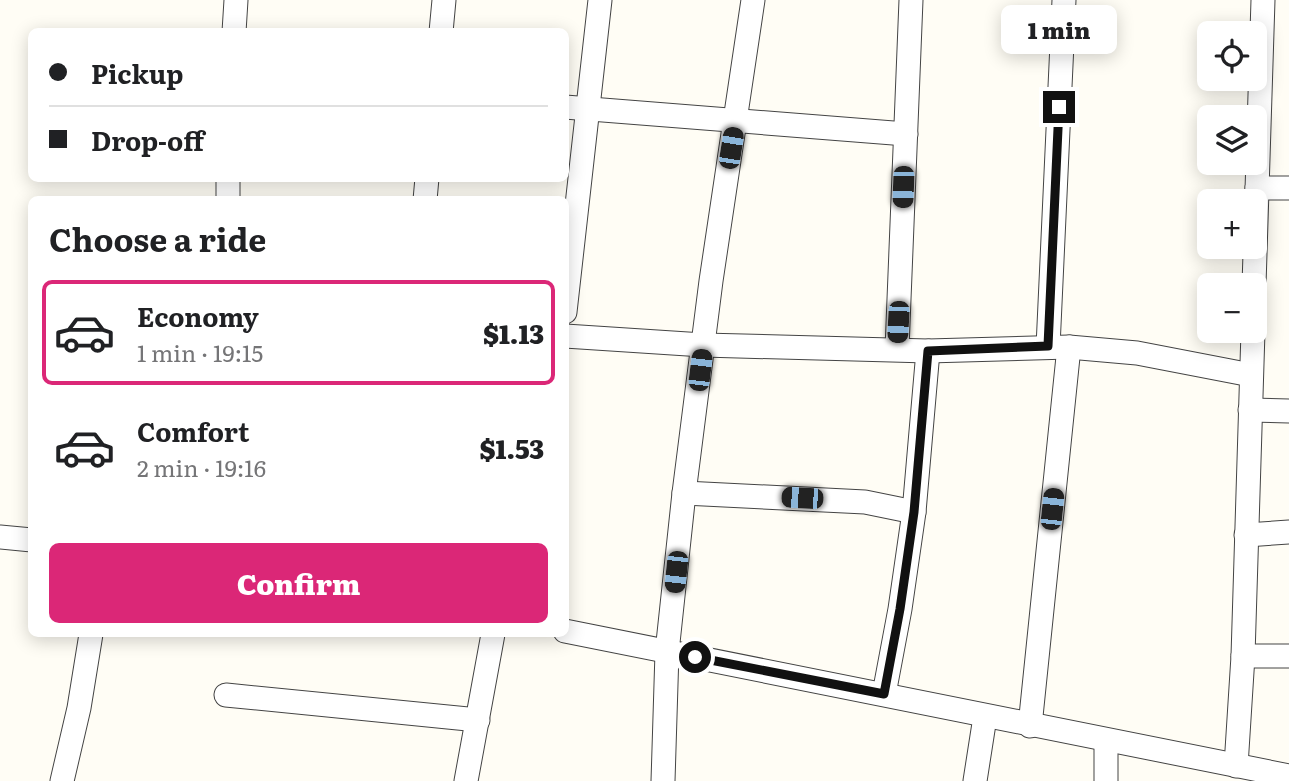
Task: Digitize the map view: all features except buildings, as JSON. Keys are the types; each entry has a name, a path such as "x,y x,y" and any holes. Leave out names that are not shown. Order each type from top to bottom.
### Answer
{"street":[{"path":"233,28 236,0"},
{"path":"441,28 444,0"},
{"path":"569,237 576,107 600,0"},
{"path":"663,781 667,652 684,492 754,0"},
{"path":"897,349 911,0"},
{"path":"1030,726 1058,347 1065,0"},
{"path":"1254,273 1263,0"},
{"path":"576,107 906,134"},
{"path":"1257,188 1289,188"},
{"path":"569,336 703,345 928,351 1058,347 1137,353 1251,375"},
{"path":"1236,766 1252,343"},
{"path":"884,694 914,512 928,351"},
{"path":"1250,410 1289,411"},
{"path":"684,492 866,502 914,512"},
{"path":"1246,535 1289,532"},
{"path":"0,537 28,540"},
{"path":"569,632 1289,776"},
{"path":"62,781 79,708 91,637"},
{"path":"466,781 492,637"},
{"path":"1242,656 1289,656"},
{"path":"226,695 478,720"},
{"path":"975,781 985,717"},
{"path":"1106,741 1106,781"}],"route":[{"path":"695,657 884,694 914,512 928,351 1048,346 1059,107"}]}
